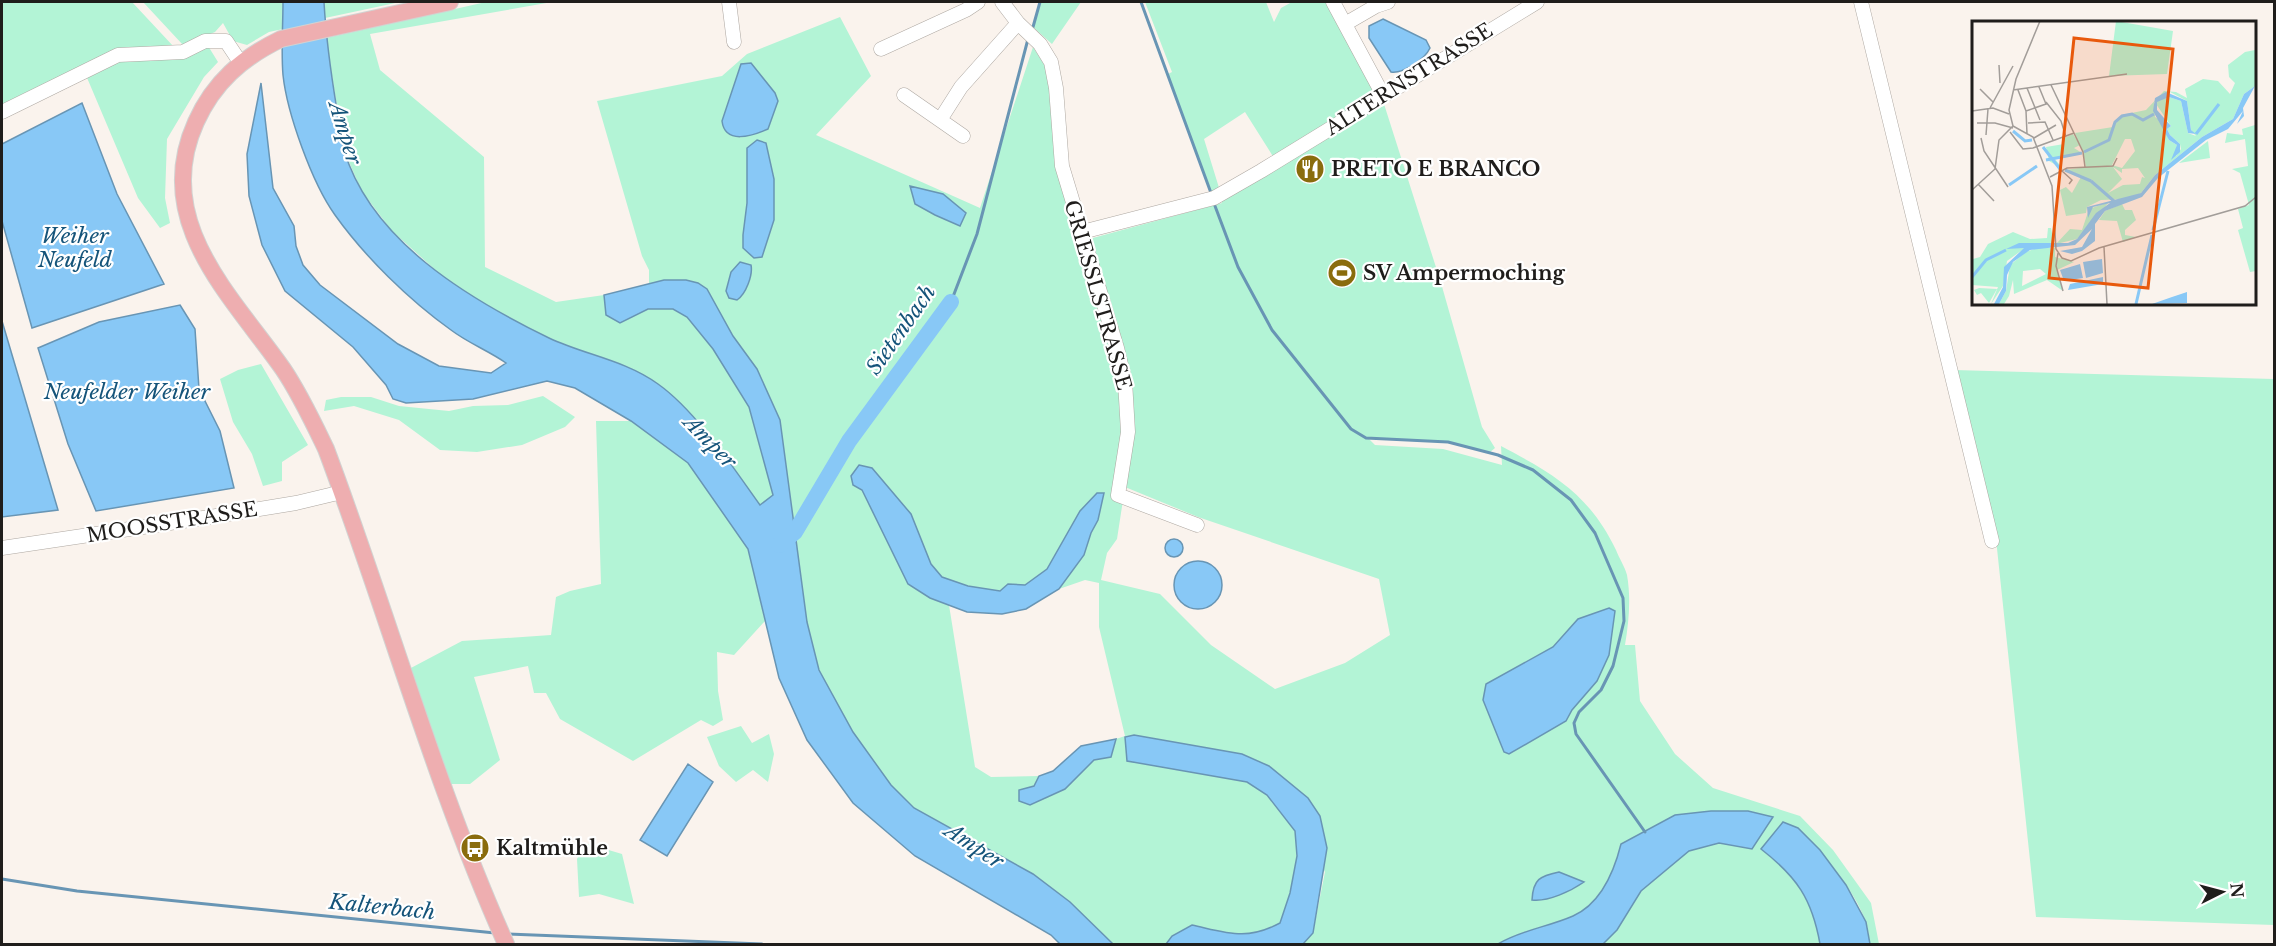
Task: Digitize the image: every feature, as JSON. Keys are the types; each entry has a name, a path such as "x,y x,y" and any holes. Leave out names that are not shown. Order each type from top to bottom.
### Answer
{"main road":[{"path":"450,2 281,39 257,50 240,62 217,85 204,104 189,137 183,174 187,219 207,266 284,370 326,449 445,795 506,945"}],"street":[{"path":"729,2 734,42"},
{"path":"881,49 966,10 978,2"},
{"name":"GRIESSLSTRASSE","path":"1002,2 1018,23 1040,44 1051,62 1056,87 1062,166 1117,348 1128,394 1128,432 1118,495 1197,525"},
{"path":"1333,2 1383,95"},
{"path":"1345,24 1376,6 1388,2"},
{"name":"ALTERNSTRASSE","path":"1082,232 1214,198 1537,2"},
{"path":"1861,2 1992,541"},
{"path":"940,120 961,87 1018,23"},
{"path":"2,112 118,55 183,52 205,41 220,40 226,41 240,62"},
{"path":"904,95 963,136"},
{"name":"MOOSSTRASSE","path":"2,548 296,503 342,492"}],"green space":[{"path":"2,2 132,2 174,47 118,51 101,56 2,113"},
{"path":"143,2 283,2 283,29 269,32 247,45 233,41 223,23 215,32 183,45"},
{"path":"324,2 400,2 325,18"},
{"path":"486,2 552,2 370,34 380,70 484,157 485,267 556,302 604,295 606,315 620,323 648,309 673,309 687,317 713,349 749,407 774,495 760,505 694,418 658,384 555,341 499,314 442,276 391,230 361,190 344,150 326,38"},
{"path":"1041,2 1081,2 1052,44 1033,27"},
{"path":"1145,2 1266,2 1274,22 1281,8 1292,2 1330,2 1377,93 1274,158 1245,112 1204,139 1220,191 1211,193 1168,74 1172,72"},
{"path":"840,17 871,76 816,135 980,208 1033,47 1047,69 1058,175 1078,242 1222,203 1221,199 1384,104 1441,283 1482,427 1495,448 1489,453 1448,442 1369,439 1375,445 1443,449 1502,465 1501,446 1554,476 1582,500 1605,531 1626,572 1629,601 1625,645 1635,645 1640,701 1675,754 1713,788 1800,816 1833,850 1871,903 1879,944 1870,944 1866,922 1853,896 1827,860 1798,828 1761,849 1784,869 1801,890 1817,928 1820,944 1603,944 1617,930 1641,891 1689,851 1719,843 1752,849 1773,817 1748,811 1645,832 1621,844 1610,876 1598,895 1583,911 1564,920 1516,935 1498,944 1303,944 1313,932 1325,872 1269,766 1242,754 1134,735 1127,761 1247,782 1267,795 1295,831 1297,856 1290,893 1280,923 1268,929 1236,934 1192,925 1172,936 1166,944 1113,944 1070,902 1033,874 914,808 891,785 853,732 819,670 807,622 780,420 757,369 733,336 664,280 649,284 649,270 642,256 597,101 722,76 747,54","holes":["766,143 774,178 774,220 762,256 743,235 747,203","1125,487 1198,517 1379,579 1390,635 1345,663 1275,689 1211,645 1160,594 1101,580 1107,553 1117,539","862,490 911,514 926,556 942,577 962,585 1000,591 1008,584 1025,585 1047,569 1080,511 1097,493 1098,520 1084,555 1059,589 1085,580 1099,583 1099,627 1125,736 1116,739 1111,757 1094,760 1065,789 1030,805 1034,786 1039,776 991,777 975,767 949,605 930,598 908,583","1578,619 1597,681 1572,710 1566,721 1504,752 1483,700 1486,685 1553,647"]},
{"path":"205,41 218,62 204,77 167,139 165,198 170,223 160,228 138,198 85,73 123,55 187,54"},
{"path":"261,364 308,445 282,462 282,481 263,486 252,454 233,422 220,379 238,370"},
{"path":"1954,370 2274,379 2274,925 2036,917 1996,539"},
{"path":"543,396 575,417 565,427 522,445 477,452 440,450 399,420 354,406 324,411 326,400 341,397 371,397 399,406 449,411 473,406 508,405"},
{"path":"596,421 631,421 688,463 748,549 765,621 734,655 717,652 718,691 723,720 713,726 701,720 633,761 560,719 546,693 534,693 528,666 474,677 500,760 470,784 445,784 409,669 462,641 551,635 556,597 570,591 601,584"},
{"path":"741,726 752,743 769,734 774,754 768,782 753,770 736,782 719,766 707,737"},
{"path":"585,843 622,854 634,904 599,894 579,897 577,859"}],"water":[{"name":"Amper","path":"283,2 324,2 331,70 344,150 357,183 376,212 400,239 427,264 487,305 549,338 619,363 658,384 700,424 760,505 773,495 749,407 713,349 687,317 673,309 648,309 620,323 606,315 604,295 664,280 686,280 698,283 707,289 733,336 757,369 780,420 807,622 819,670 853,732 891,785 914,808 1033,874 1070,902 1113,944 1060,944 1051,935 915,856 853,803 807,740 779,678 748,549 688,463 631,421 575,388 547,381 473,399 406,403 393,399 386,385 353,347 285,291 262,245 249,196 247,154 261,83 273,188 294,226 296,246 303,265 320,285 398,344 439,366 491,373 506,363 458,335 404,292 347,231 326,201 309,167 285,91 282,57"},
{"path":"1383,19 1426,40 1430,48 1419,61 1401,71 1391,72 1369,38 1369,26"},
{"path":"751,63 775,93 778,101 768,129 747,136 734,136 724,129 722,121 741,64"},
{"name":"Weiher Neufeld","path":"82,103 117,194 164,284 32,328 2,221 2,144"},
{"path":"757,140 766,143 774,179 774,220 762,257 754,258 743,248 743,235 747,203 747,148"},
{"path":"910,186 943,194 966,213 960,226 915,204"},
{"path":"740,262 751,265 751,269 746,289 737,300 729,298 726,291 731,272"},
{"name":"Neufelder Weiher","path":"180,305 195,329 199,389 220,431 234,488 96,511 68,444 38,348 99,322"},
{"path":"2,321 58,510 2,517"},
{"path":"859,465 872,468 911,514 931,564 942,577 968,586 1000,591 1008,584 1025,585 1047,569 1080,511 1097,493 1104,493 1098,520 1084,555 1059,589 1026,609 1002,614 967,612 930,598 908,584 862,490 853,485 851,476"},
{"path":"1174,539 1180,542 1183,548 1180,554 1174,557 1168,554 1165,548 1168,542"},
{"path":"1198,561 1215,568 1222,585 1215,602 1198,609 1181,602 1174,585 1181,568"},
{"path":"1609,608 1615,611 1609,655 1597,681 1572,710 1566,721 1509,754 1504,752 1483,700 1486,684 1553,647 1578,619"},
{"path":"1134,735 1242,754 1269,766 1308,798 1320,816 1327,848 1313,933 1303,944 1166,944 1172,936 1192,925 1227,933 1247,934 1268,929 1280,923 1290,893 1297,856 1295,831 1267,795 1247,782 1127,761 1125,737"},
{"path":"1116,739 1111,757 1094,760 1065,789 1030,805 1019,801 1019,790 1034,786 1039,776 1053,771 1081,746"},
{"path":"688,764 713,782 667,856 640,840"},
{"path":"1711,811 1748,811 1773,817 1752,849 1719,843 1689,851 1641,891 1617,930 1603,944 1498,944 1516,935 1564,920 1583,911 1598,895 1610,876 1621,844 1675,815"},
{"path":"1783,822 1798,828 1820,850 1846,885 1866,922 1870,944 1820,944 1817,928 1801,890 1784,869 1761,849"},
{"path":"1559,872 1584,882 1559,895 1532,900 1536,883 1542,877"}],"waterway":[{"name":"Sietenbach","path":"1033,27 1040,2"},
{"path":"1141,2 1211,193"},
{"name":"Sietenbach","path":"951,302 977,234 1028,39"},
{"path":"1215,206 1238,267 1272,330 1351,429 1366,438 1448,442 1498,455 1533,470 1571,500 1595,533 1623,598 1624,621 1613,666 1601,690 1579,712 1574,723 1576,734 1645,832"},
{"name":"Sietenbach","path":"779,545 795,532 849,441 951,302"},
{"name":"Kalterbach","path":"2,879 77,891 495,933"},
{"name":"Kalterbach","path":"507,934 762,944"}],"place":[{"name":"PRETO E BRANCO","path":"1310,169"},
{"name":"SV Ampermoching","path":"1342,273"},
{"name":"Kaltmühle","path":"475,848"}]}
